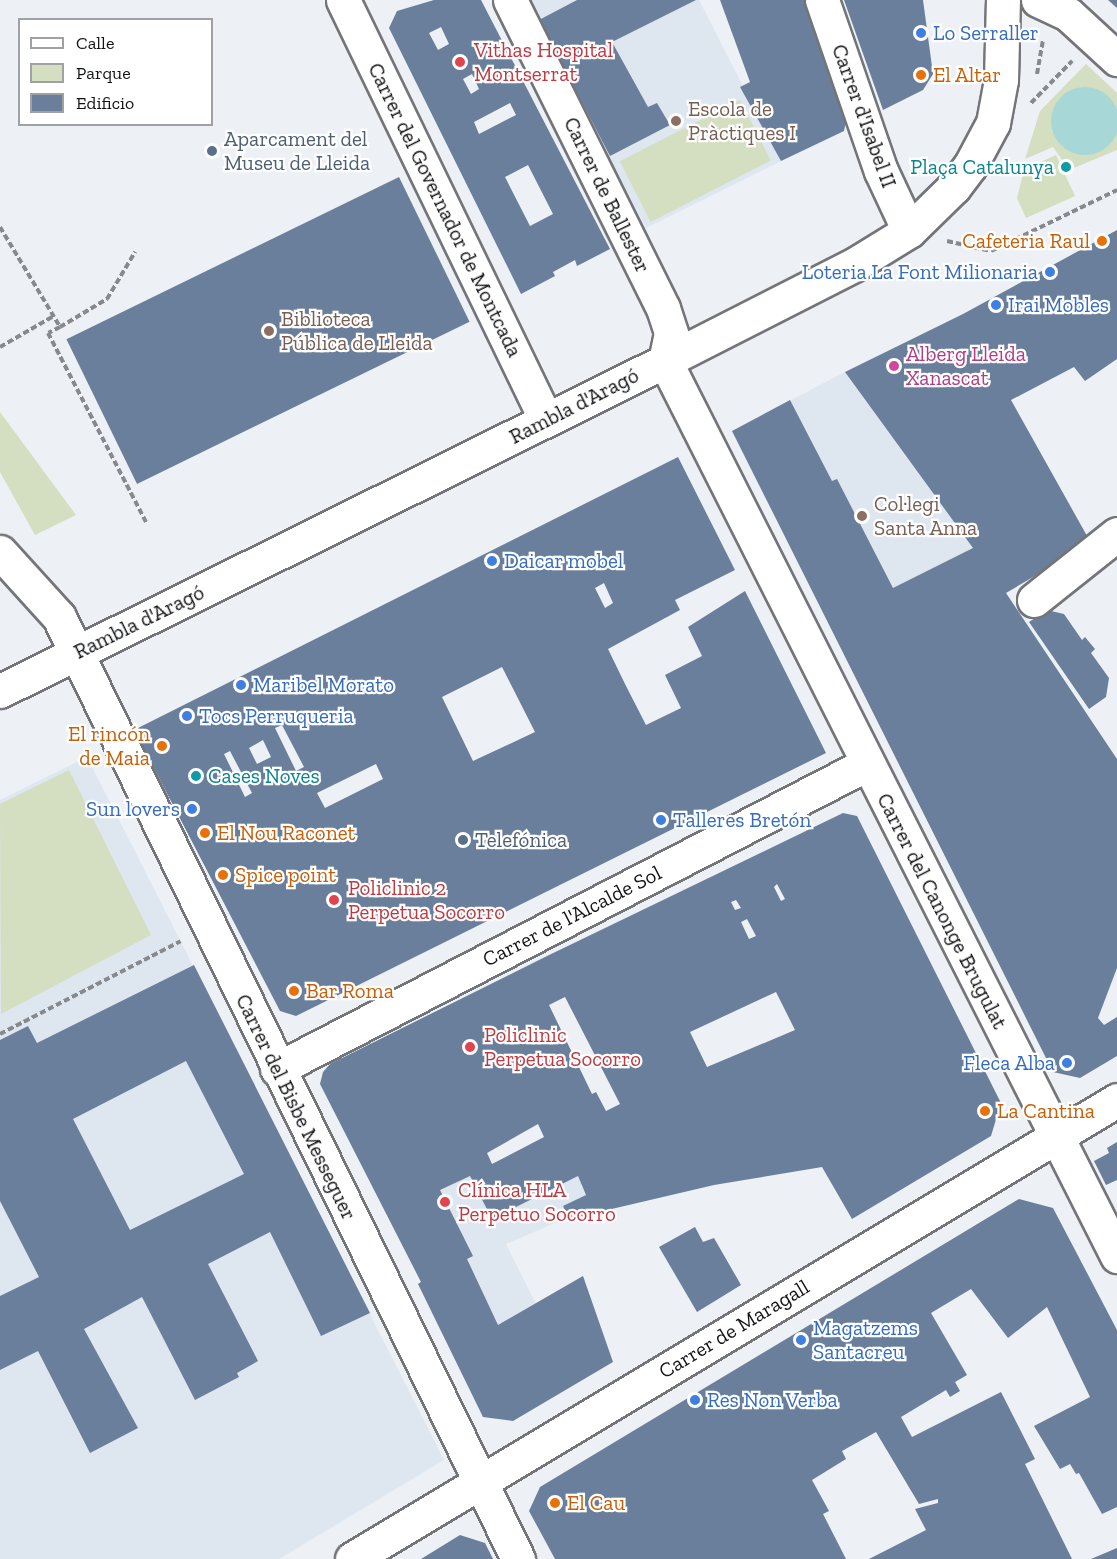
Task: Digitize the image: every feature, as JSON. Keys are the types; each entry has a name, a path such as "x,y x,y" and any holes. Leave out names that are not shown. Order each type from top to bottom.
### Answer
{"street":[{"name":"Carrer de Ballester","path":"510,0 663,308 671,333 665,361"},
{"name":"Carrer d'Isabel II","path":"822,0 881,171 909,231"},
{"name":"Rambla d'Aragó","path":"0,691 857,264 909,231 954,187 970,166 993,123 1001,80 1003,0"},
{"path":"1038,0 1068,14 1117,59"},
{"name":"Carrer del Governador de Montcada","path":"351,2 546,420"},
{"name":"Carrer del Canonge Brugulat","path":"665,361 867,764 1058,1135 1108,1215 1117,1256"},
{"path":"1034,600 1117,534"},
{"name":"Carrer del Bisbe Messeguer","path":"0,552 59,617 277,1069 518,1559"},
{"name":"Carrer de l'Alcalde Sol","path":"277,1069 867,764"},
{"name":"Carrer de Maragall","path":"352,1559 478,1481 1117,1100"}],"path":[{"path":"1027,108 1080,54"},
{"path":"0,227 60,327"},
{"path":"135,252 107,299 48,333 146,522"},
{"path":"0,346 54,316"},
{"path":"0,1034 186,938"}],"shaded area":[{"name":"Escola de Pràctiques I","path":"528,0 699,0 781,161 646,228"},
{"name":"Col·legi Santa Anna","path":"845,372 1015,606 863,691 732,431"},
{"path":"87,757 444,1460 279,1559 0,1559 0,800"},
{"name":"Clínica HLA Perpetuo Socorro","path":"420,1020 514,1208 578,1176 593,1214 557,1222 506,1244 536,1304 511,1350 462,1374 418,1284 421,1282 320,1084 330,1064"}],"green space":[{"path":"1086,64 1117,93 1117,150 1069,170 1053,147 1025,159 1040,111"},
{"path":"740,100 771,161 651,222 620,161"},
{"path":"1056,155 1075,196 1026,218 1017,198 1024,170"},
{"path":"0,412 76,515 35,535 0,472"},
{"path":"69,770 151,935 1,1014 0,804"}],"water":[{"path":"1092,87 1098,89 1109,97 1117,108 1117,134 1109,145 1098,153 1078,155 1072,153 1061,145 1053,134 1051,114 1053,108 1061,97 1072,89"}],"building":[{"path":"434,0 481,0 610,249 577,266 575,260 553,272 555,276 521,294 389,28 397,11","holes":["441,27 449,44 438,50 429,33","472,74 479,89 471,94 463,79","510,103 516,115 479,134 474,122","528,165 553,214 530,226 505,177"]},
{"path":"577,0 696,0 612,42 648,107 657,103 670,125 610,156 539,20"},
{"path":"720,0 806,0 847,117 844,131 781,161 740,87 750,82"},
{"path":"844,0 923,0 933,74 923,90 883,110"},
{"path":"1108,0 1117,0 1117,8"},
{"name":"Biblioteca Pública de Lleida","path":"399,177 470,322 137,484 66,339"},
{"path":"1117,230 1117,359 1085,381 1074,367 1011,400 1091,543 1006,593 1117,759 1117,968 1098,1018 1104,1025 1117,1017 1117,1056 1080,1078 1053,1072 732,431 790,400 832,481 837,479 893,588 973,548 845,372 963,314"},
{"path":"678,457 735,570 675,600 680,610 608,649 626,686 646,725 681,708 665,675 702,656 688,627 745,591 826,753 296,1016 280,1011 134,730","holes":["604,583 613,603 605,608 595,588","502,667 535,732 473,761 442,697","282,725 304,767 296,771 275,728","263,740 271,757 257,764 249,748","230,751 252,793 245,797 224,754","376,764 383,779 325,808 317,793"]},
{"path":"1047,610 1064,614 1082,640 1085,637 1095,649 1091,653 1109,678 1106,697 1089,709 1029,622"},
{"path":"843,813 857,816 1001,1103 991,1136 852,1219 822,1167 714,1185 569,1219 563,1206 586,1195 578,1176 492,1219 470,1176 440,1190 473,1256 467,1259 498,1325 583,1276 613,1362 513,1421 483,1417 418,1284 421,1282 320,1084 323,1072 330,1064","holes":["777,884 785,899 781,901 774,887","736,900 741,908 735,910 731,902","747,919 756,936 749,939 741,922","776,992 795,1030 707,1067 690,1032","565,997 620,1104 606,1111 596,1092 592,1094 549,1005","538,1124 544,1137 492,1164 487,1153"]},
{"path":"194,965 370,1313 321,1336 270,1232 208,1264 258,1361 237,1373 239,1377 195,1400 142,1297 84,1329 138,1428 90,1453 38,1351 0,1370 0,1296 39,1277 0,1201 0,1040 28,1026 37,1043","holes":["186,1061 244,1174 130,1230 73,1119"]},
{"path":"1117,1142 1117,1180 1106,1185 1094,1161 1109,1153 1107,1148"},
{"path":"1019,1199 1053,1208 1117,1330 1117,1507 1102,1514 1079,1473 1076,1474 1070,1464 1060,1469 1034,1426 1090,1397 1047,1307 1008,1338 971,1289 931,1313 967,1375 955,1382 960,1391 950,1397 946,1390 901,1417 912,1437 1001,1392 1035,1459 1025,1464 1072,1559 869,1559 926,1530 915,1509 938,1503 938,1499 919,1504 876,1432 842,1451 846,1459 812,1480 829,1511 823,1514 846,1559 555,1559 529,1511 540,1487"},
{"path":"695,1227 703,1242 714,1238 741,1285 697,1312 659,1247"},
{"path":"460,1535 485,1543 493,1559 421,1559"},
{"path":"1117,1548 1117,1559 1091,1559"}],"place":[{"name":"Lo Serraller","path":"921,33"},
{"name":"Vithas Hospital Montserrat","path":"460,62"},
{"name":"El Altar","path":"921,75"},
{"name":"Escola de Pràctiques I","path":"676,121"},
{"name":"Aparcament del Museu de Lleida","path":"212,151"},
{"name":"Plaça Catalunya","path":"1066,167"},
{"name":"Cafeteria Raul","path":"1102,241"},
{"name":"Loteria La Font Milionaria","path":"1050,272"},
{"name":"Irai Mobles","path":"996,305"},
{"name":"Biblioteca Pública de Lleida","path":"269,331"},
{"name":"Alberg Lleida Xanascat","path":"894,366"},
{"name":"Col·legi Santa Anna","path":"862,516"},
{"name":"Daicar mobel","path":"492,561"},
{"name":"Maribel Morato","path":"241,685"},
{"name":"Tocs Perruqueria","path":"187,716"},
{"name":"El rincón de Maia","path":"162,746"},
{"name":"Cases Noves","path":"196,776"},
{"name":"Sun lovers","path":"192,809"},
{"name":"Talleres Bretón","path":"661,820"},
{"name":"El Nou Raconet","path":"205,833"},
{"name":"Telefónica","path":"463,840"},
{"name":"Spice point","path":"223,875"},
{"name":"Policlinic 2 Perpetua Socorro","path":"334,900"},
{"name":"Bar Roma","path":"294,991"},
{"name":"Policlinic Perpetua Socorro","path":"470,1047"},
{"name":"Fleca Alba","path":"1067,1063"},
{"name":"La Cantina","path":"985,1111"},
{"name":"Clínica HLA Perpetuo Socorro","path":"445,1202"},
{"name":"Magatzems Santacreu","path":"801,1340"},
{"name":"Res Non Verba","path":"695,1400"},
{"name":"El Cau","path":"555,1503"}]}
